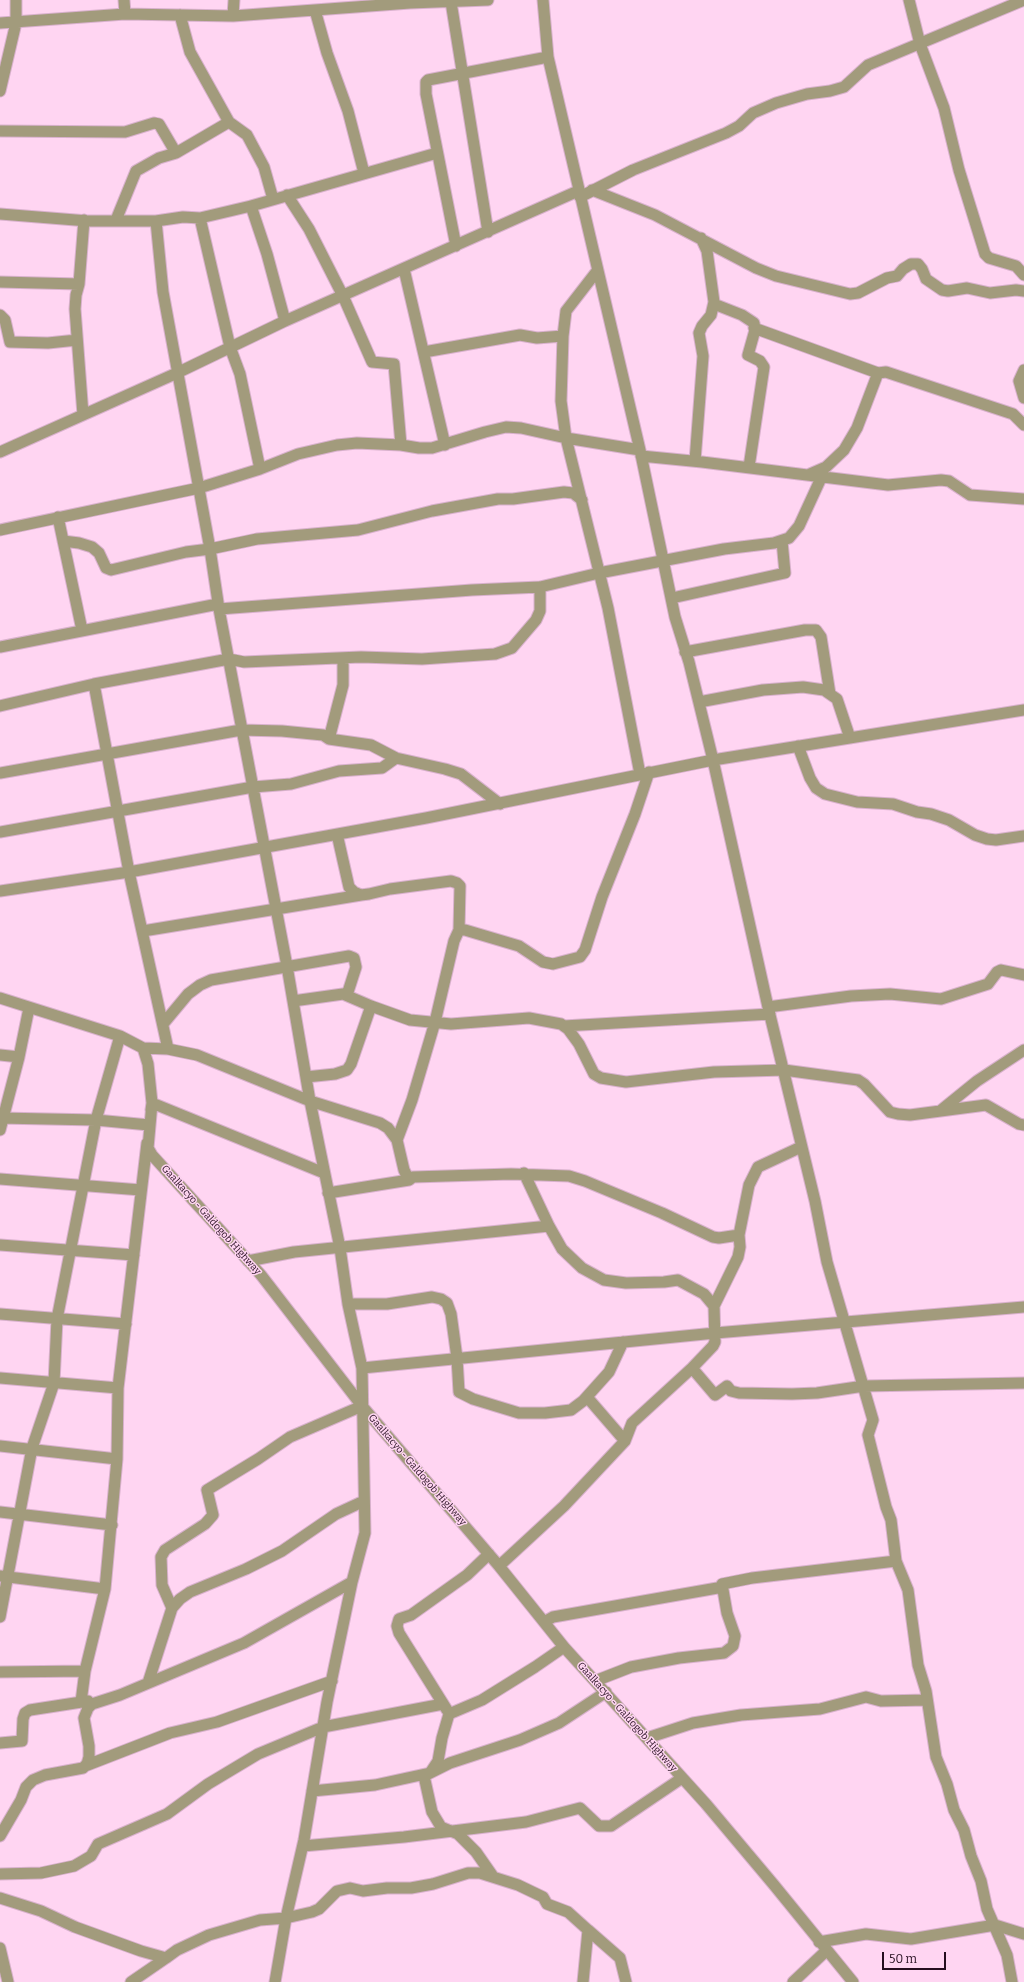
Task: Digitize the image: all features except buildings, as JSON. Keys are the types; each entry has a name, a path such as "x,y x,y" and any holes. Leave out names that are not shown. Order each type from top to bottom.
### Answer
{"street":[{"path":"0,91 16,23 16,0"},
{"path":"124,0 124,14"},
{"path":"233,16 234,0"},
{"path":"0,23 124,14 233,16 408,2 488,0"},
{"path":"543,0 548,57 641,453 672,598 713,760 769,1010 815,1201 827,1262 873,1420 868,1435 886,1507 891,1520 895,1540 896,1562 908,1590 918,1665 927,1700 936,1757 947,1784 954,1810 964,1830 971,1856 982,1881 987,1909 1007,1955 1012,1982"},
{"path":"909,0 920,44 944,108 959,170 985,254 989,258 1016,266 1024,275"},
{"path":"0,452 177,373 285,321 488,232 592,190 633,170 726,133 739,126 753,113 776,103 807,94 830,92 844,87 868,65 920,44 954,28 991,16 1024,0"},
{"path":"451,2 488,232"},
{"path":"315,10 327,53 348,111 364,173"},
{"path":"180,15 190,52 229,122 246,135 264,167 273,199"},
{"path":"456,246 424,85 428,80 548,57"},
{"path":"116,220 136,171 159,158 176,153 229,122"},
{"path":"0,131 125,132 154,123 159,124 163,128 176,153"},
{"path":"0,214 84,220 156,220 183,217 200,218 251,206 437,153"},
{"path":"592,190 655,215 756,268 776,276 850,294 858,293 887,278 897,276 903,269 911,264 918,264 922,268 926,278 942,290 948,291 967,288 990,293 1016,290 1024,291"},
{"path":"287,195 309,230 343,296 372,362 376,364 394,364 401,445"},
{"path":"251,206 267,254 285,321"},
{"path":"200,218 230,347 240,374 260,469"},
{"path":"83,415 75,309 76,295 80,284 84,220"},
{"path":"156,220 163,292 210,549 241,730 287,966 310,1101 340,1248 348,1304 362,1368 365,1533 352,1582 332,1681 303,1846 286,1918 275,1982"},
{"path":"695,461 703,356 699,333 702,326 711,314 714,304 707,251 701,238"},
{"path":"404,269 444,445"},
{"path":"459,930 465,930 519,946 543,962 553,964 580,957 585,950 602,897 635,814 645,773 608,608 566,438 562,401 563,336 566,311 598,271"},
{"path":"0,282 80,284"},
{"path":"714,304 750,319 754,323 748,355 760,361 764,367 749,467"},
{"path":"0,315 5,320 10,342 48,343 77,340"},
{"path":"754,328 878,373 886,372 1013,414 1024,425"},
{"path":"424,352 520,335 537,338 563,336"},
{"path":"1024,370 1018,381 1024,398"},
{"path":"809,474 826,467 844,450 858,428 878,373"},
{"path":"0,530 199,488 260,469 298,454 337,445 357,443 401,445 418,448 444,445 506,427 521,428 641,453 695,461 888,485 941,480 949,481 970,495 1024,499"},
{"path":"0,647 82,630 219,607 472,590 540,587 664,560 782,540 789,538 798,526 822,476"},
{"path":"63,541 79,543 92,548 99,553 106,568 111,570 186,552 210,549 257,539 358,530 432,511 498,499 513,499 564,492 573,493 582,500"},
{"path":"58,517 82,630"},
{"path":"672,598 785,573 782,540"},
{"path":"0,706 94,684 229,659 244,662 343,658 422,659 474,657 505,652 512,648 536,620 540,611 540,587"},
{"path":"685,652 806,630 816,630 821,637 830,694"},
{"path":"329,739 343,685 343,658"},
{"path":"94,684 129,872 168,1049"},
{"path":"699,702 763,690 803,686 824,690 837,699 850,738"},
{"path":"0,892 129,872 500,804 713,760 1024,710"},
{"path":"0,772 241,730 282,731 323,735 329,739 371,745 396,758 461,774 500,804"},
{"path":"798,746 810,778 816,788 825,794 857,802 893,804 917,812 931,814 948,820 975,835 988,839 996,840 1024,836"},
{"path":"0,832 253,787 291,784 339,771 382,768 396,758"},
{"path":"337,834 349,887 354,892 361,895"},
{"path":"142,931 361,895 390,888 451,881 457,883 460,886 459,930 454,940 435,1022 412,1100 397,1140"},
{"path":"163,1024 188,994 200,985 211,980 349,956 354,958 356,967 347,995"},
{"path":"293,1001 336,994 347,995 370,1006 410,1020 468,1023 529,1018 564,1026 769,1010 851,996 890,994 941,999 988,984 997,972 1001,970 1024,975"},
{"path":"0,998 120,1036 142,1048 168,1049 197,1055 220,1063 310,1101 380,1124 388,1128 397,1140 404,1170 409,1180"},
{"path":"306,1077 335,1074 348,1070 370,1006"},
{"path":"28,1008 19,1057 1,1122 96,1120 149,1124"},
{"path":"564,1026 579,1044 594,1074 601,1078 626,1082 714,1072 784,1070 858,1080 864,1084 890,1112 898,1114 910,1115 986,1104 1019,1124 1024,1125"},
{"path":"0,1617 4,1577 20,1513 32,1448 54,1383 57,1318 96,1120 120,1036"},
{"name":"Gaalkacyo - Galdogob Highway","path":"142,1048 148,1064 152,1103 148,1148 248,1261 362,1406 489,1554 564,1647 647,1738 770,1879 826,1951 853,1982"},
{"path":"940,1111 977,1081 1024,1050"},
{"path":"0,1055 19,1057"},
{"path":"81,1702 85,1671 105,1589 117,1458 118,1388 152,1103 324,1173"},
{"path":"499,1566 564,1506 625,1441 632,1423 692,1368 713,1346 715,1333 714,1306 738,1257 740,1247 739,1235 749,1186 758,1167 801,1147"},
{"path":"328,1193 409,1180 413,1177 524,1173 574,1178 662,1213 713,1237 724,1238 739,1235"},
{"path":"524,1173 548,1226 562,1249 582,1268 604,1280 626,1283 678,1280 704,1294 714,1306"},
{"path":"0,1179 141,1190"},
{"path":"248,1261 294,1252 548,1226"},
{"path":"0,1245 134,1255"},
{"path":"348,1304 387,1304 432,1297 441,1299 447,1303 451,1314 460,1392 473,1399 519,1413 545,1413 571,1410 587,1397 609,1372 624,1342"},
{"path":"362,1368 715,1333 1024,1307"},
{"path":"0,1314 126,1324"},
{"path":"692,1368 715,1395 727,1386 731,1391 739,1393 792,1394 817,1393 864,1386 1024,1383"},
{"path":"0,1378 118,1388"},
{"path":"587,1397 625,1441"},
{"path":"172,1608 162,1585 161,1557 165,1550 205,1524 213,1515 207,1490 258,1459 290,1437 362,1406"},
{"path":"0,1446 32,1448 117,1458"},
{"path":"148,1683 172,1608 190,1592 246,1569 282,1551 336,1514 364,1501"},
{"path":"0,1512 20,1513 112,1525"},
{"path":"312,1792 375,1785 430,1773 438,1761 442,1738 449,1714 396,1626 399,1619 411,1615 467,1575 489,1554"},
{"path":"595,1681 631,1667 679,1658 724,1653 733,1646 735,1636 727,1613 722,1584 752,1578 896,1562"},
{"path":"4,1577 105,1589"},
{"path":"85,1766 89,1756 84,1718 86,1712 92,1704 148,1683 244,1643 352,1582"},
{"path":"544,1622 553,1617 723,1587"},
{"path":"449,1714 482,1700 564,1647"},
{"path":"0,1672 85,1671"},
{"path":"0,1836 21,1800 26,1787 38,1777 83,1768 170,1733 217,1722 332,1681"},
{"path":"492,1875 476,1852 458,1834 441,1827 432,1812 424,1776 450,1763 520,1740 559,1722 606,1692"},
{"path":"647,1738 693,1723 741,1715 820,1709 866,1697 880,1700 927,1700"},
{"path":"0,1743 22,1741 23,1719 25,1713 30,1710 105,1700"},
{"path":"0,1874 41,1873 74,1866 91,1856 98,1844 167,1814 208,1784 258,1754 323,1727 443,1704"},
{"path":"303,1846 452,1832 526,1822 580,1808 599,1826 611,1826 682,1778"},
{"path":"131,1982 177,1950 209,1935 260,1920 302,1915 319,1909 337,1891 350,1888 363,1890 411,1888 433,1884 468,1873 480,1873 492,1875 543,1897 547,1904 568,1912 620,1958 626,1982"},
{"path":"0,1898 41,1911 76,1927 141,1951 166,1958"},
{"path":"819,1942 866,1934 911,1939 995,1925 1024,1934"},
{"path":"583,1982 588,1930"},
{"path":"0,1948 8,1982"},
{"path":"793,1982 826,1951"}]}
